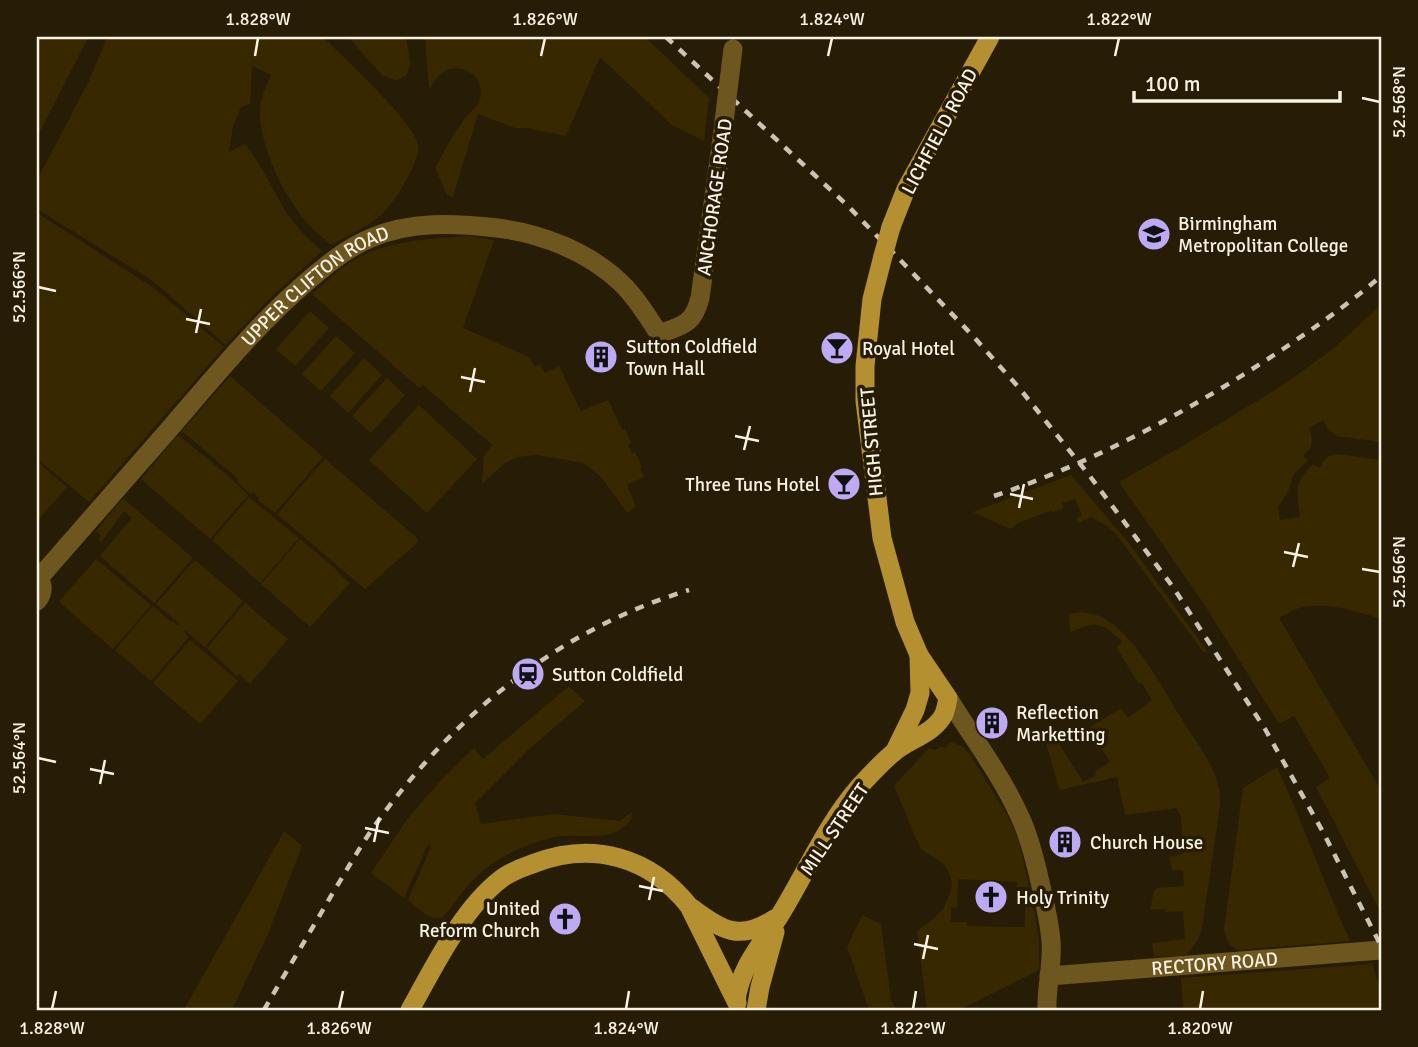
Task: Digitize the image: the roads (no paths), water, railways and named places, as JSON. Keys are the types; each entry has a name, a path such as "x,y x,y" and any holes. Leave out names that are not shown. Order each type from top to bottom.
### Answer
{"main road":[{"name":"LICHFIELD ROAD","path":"891,227 905,189 990,37"},
{"name":"HIGH STREET","path":"891,227 871,309 865,366 870,450 882,538 898,600 919,655 948,698"},
{"name":"HIGH STREET","path":"919,655 920,693"},
{"name":"MILL STREET","path":"895,751 915,710 920,693"},
{"path":"938,722 948,698"},
{"name":"MILL STREET","path":"738,1005 738,985 743,973 834,821 857,790 895,751 920,737 938,722"},
{"path":"411,1010 447,944 474,907 502,878 539,861 579,854 605,854 634,862 662,878 678,892 689,906 738,1005"},
{"path":"689,906 713,924 731,931 746,932 757,929 780,914"},
{"name":"MILL STREET","path":"756,1010 780,914"}],"street":[{"name":"ANCHORAGE ROAD","path":"659,334 688,322 697,310 734,43"},
{"name":"UPPER CLIFTON ROAD","path":"38,577 228,360 284,301 335,257 372,237 426,225 462,224 512,230 538,237 595,262 622,284 659,334"},
{"path":"37,601 42,589 38,577"},
{"name":"HIGH STREET","path":"948,698 1011,798 1028,837 1048,914 1051,944 1047,1010"},
{"path":"938,722 967,729"},
{"name":"RECTORY ROAD","path":"1049,976 1381,950"}],"railway":[{"path":"666,37 848,206 973,336 1020,389 1089,475 1173,587 1265,729 1323,832 1381,946"},
{"path":"994,496 1070,467 1179,413 1283,349 1381,276"},
{"path":"264,1010 367,836 437,750 473,714 511,682 595,628 641,607 689,590"}],"place":[{"name":"Birmingham Metropolitan College","path":"1154,234"},
{"name":"Royal Hotel","path":"837,348"},
{"name":"Sutton Coldfield Town Hall","path":"601,357"},
{"name":"Three Tuns Hotel","path":"844,484"},
{"name":"Sutton Coldfield","path":"528,674"},
{"name":"Reflection Marketting","path":"992,723"},
{"name":"Church House","path":"1065,842"},
{"name":"Holy Trinity","path":"991,897"},
{"name":"United Reform Church","path":"565,919"}]}
